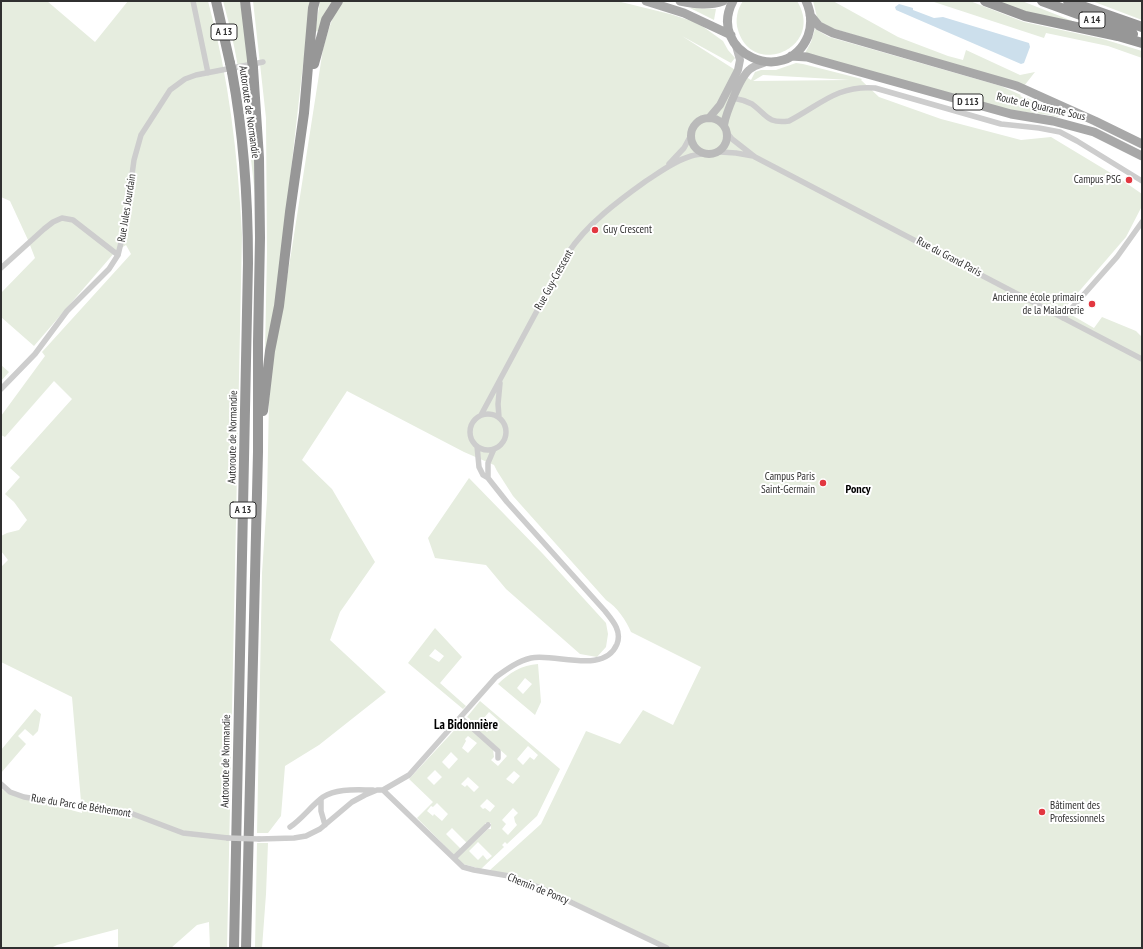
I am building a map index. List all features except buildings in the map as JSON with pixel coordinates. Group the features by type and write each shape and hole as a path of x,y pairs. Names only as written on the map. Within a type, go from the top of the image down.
{"highway":[{"name":"Autoroute de Normandie","path":"216,1 231,68 239,117 245,164 248,241 234,948"},
{"name":"Autoroute de Normandie","path":"245,1 253,64 259,152 260,204 258,452 246,948"},
{"path":"258,452 268,369 279,306 304,113 315,1"},
{"path":"304,113 318,44 326,20 338,1"},
{"path":"985,1 1025,16 1118,36 1142,43"},
{"name":"A 14","path":"1042,1 1142,37"},
{"name":"A 14","path":"1068,1 1142,27"}],"main road":[{"path":"646,1 684,13 731,35"},
{"path":"680,1 700,5 714,4 723,1"},
{"name":"Route de Quarante Sous","path":"733,1 728,17 728,26 736,46 750,58 766,62 780,61 791,56 807,57 1011,114 1053,121 1094,132 1142,156"},
{"path":"791,56 800,48 807,38 810,27 810,15 806,1"},
{"name":"Route de Quarante Sous","path":"810,15 819,26 833,33 1017,86 1095,120 1142,144"}],"street":[{"path":"193,1 208,72"},
{"path":"709,118 720,105 738,70 740,60 736,46"},
{"name":"Rue Jules Jourdain","path":"1,389 35,354 67,311 109,269 118,255 126,226 134,160 141,136 170,90 185,79 208,72 263,62"},
{"path":"724,125 725,116 746,73 754,66 766,62"},
{"path":"733,98 749,103 765,117 773,121 780,122 788,121 843,90 875,88 1001,124 1040,128 1060,132 1077,140 1142,182"},
{"path":"709,118 719,121 724,125 728,134 726,145 720,152 712,155 703,154 693,145 691,135 696,124 702,120 709,118"},
{"name":"Rue du Grand Paris","path":"728,134 732,139 755,157 1142,359"},
{"name":"Rue Guy-Crescent","path":"666,168 684,148 691,135"},
{"name":"Rue du Grand Paris","path":"720,152 736,153 755,157"},
{"name":"Rue Guy-Crescent","path":"607,657 618,641 618,630 616,624 507,502 488,478 483,475 479,467 477,446 472,440 470,431 474,420 481,415 501,380 570,249 606,211 666,168 690,156 703,154"},
{"path":"1,268 49,225 62,218 73,220 118,255"},
{"path":"1063,318 1118,257 1142,222"},
{"name":"Rue Guy-Crescent","path":"488,478 488,463 494,449 500,446 506,436 505,425 499,417 498,404 501,380"},
{"path":"481,415 491,414 499,417"},
{"path":"477,446 483,449 494,449"},
{"name":"Rue du Parc de Béthemont","path":"1,784 10,792 24,797 80,807 133,814 183,833 228,838 259,839 294,838 306,836 325,825 352,802 364,795 380,790 410,775 496,677 522,660 539,657 587,661 607,657"},
{"path":"461,718 498,751 498,758"},
{"path":"290,827 321,799 331,793 340,791 380,790"},
{"name":"Chemin de Poncy","path":"380,790 464,867 509,876 541,888 667,948"},
{"path":"321,799 321,811 325,825"},
{"path":"454,858 488,825"}],"shaded area":[{"path":"1,1 47,1 95,42 128,1 208,1 222,59 235,147 242,235 227,948 210,948 209,922 197,925 171,948 118,948 118,929 57,945 51,948 1,948 1,788 6,792 82,813 72,697 1,662 1,567 8,560 1,551 1,536 19,530 27,520 14,502 5,494 20,477 10,468 72,399 54,381 5,437 1,435 1,416 45,356 42,352 131,254 126,245 115,252 34,346 1,317 1,293 35,258 10,201 1,197"},
{"path":"223,1 240,1 244,25 251,98 255,195 247,122 239,73 235,49"},
{"path":"253,1 312,1 302,73 276,303 265,353 267,253 266,118"},
{"path":"320,1 332,1 318,31 315,32"},
{"name":"Campus Paris Saint-Germain","path":"342,1 617,1 670,14 698,23 723,41 735,58 731,63 682,36 751,80 755,72 761,70 776,70 796,63 862,79 861,80 879,97 941,119 1021,140 1051,137 1119,178 1142,194 1142,206 1126,237 1063,310 1094,328 1102,317 1136,331 1142,337 1142,948 672,948 553,891 490,870 541,824 586,731 620,744 643,710 673,725 701,667 631,632 624,618 606,600 513,496 494,465 464,452 347,391 302,460 332,489 375,562 340,612 330,640 386,692 319,745 285,766 281,816 268,833 257,833 262,573 267,499 269,400 272,365 323,49 331,24","holes":["763,75 850,80 753,81"]},
{"path":"743,1 797,1 803,18 802,32 795,44 784,52 770,55 757,53 746,45 738,30 737,23 738,11"},
{"path":"813,1 833,1 898,37 948,56 963,60 966,50 1020,75 1035,72 1024,86 825,26 817,17"},
{"path":"931,1 970,1 1024,22 1103,39 1142,51 1142,58 1108,46 1046,33 1044,38"},
{"path":"994,1 1022,1 1080,24 1041,17"},
{"path":"1092,1 1142,1 1142,20"},
{"path":"690,8 716,9 714,20"},
{"path":"815,29 829,37 1001,86 1021,95 1020,96 1024,98 1025,97 1059,112 1061,115 1058,117 1010,110 805,53 811,42"},
{"path":"1,365 9,372 1,381"},
{"path":"469,478 543,554 606,623 608,634 606,647 597,657 580,654 506,589 486,565 435,558 428,538"},
{"path":"435,628 462,657 440,683 466,706 463,709 408,663","holes":["435,649 444,656 439,662 429,656"]},
{"path":"538,664 541,702 535,715 498,684 516,670","holes":["525,678 532,684 523,694 517,688"]},
{"path":"480,701 560,769 537,816 507,844 505,842 502,845 504,847 481,869 463,864 457,858 488,829 491,829 491,823 485,823 485,826 467,843 452,828 446,834 461,849 454,855 417,818 433,802 409,779 462,722 493,749 494,757 491,760 498,766 507,756 470,723 470,719 467,717","holes":["489,712 498,720 487,732 481,726 486,720 484,718","468,736 477,743 468,753 462,748 466,741 465,739","528,746 538,755 534,760 530,757 523,765 517,759","451,752 458,759 449,769 442,762","435,770 442,777 434,785 427,778","514,771 520,776 513,784 506,779","468,777 479,787 474,792 467,785 465,787 461,784","487,799 495,806 490,812 485,808 483,809 480,806","437,803 448,814 442,821 434,814 433,816 427,811 431,806 433,807","513,808 518,813 514,817 517,825 508,835 502,829 506,824 502,820","478,842 492,856 487,860 483,855 478,860 469,851"]},
{"path":"35,709 41,714 38,731 33,736 25,729 18,736 26,744 1,773 1,750"},
{"path":"257,843 268,843 262,948 255,948"}],"water":[{"path":"899,4 913,8 913,10 934,18 943,17 1029,43 1030,47 1024,63 1021,64 896,10 895,7"}],"place":[{"name":"Campus PSG","path":"1129,180"},
{"name":"Guy Crescent","path":"595,230"},
{"name":"Ancienne école primaire de la Maladrerie","path":"1092,304"},
{"name":"Campus Paris Saint-Germain","path":"823,483"},
{"name":"Bâtiment des Professionnels","path":"1042,812"}],"district":[{"name":"Poncy","path":"858,490"},
{"name":"La Bidonnière","path":"466,725"}]}
